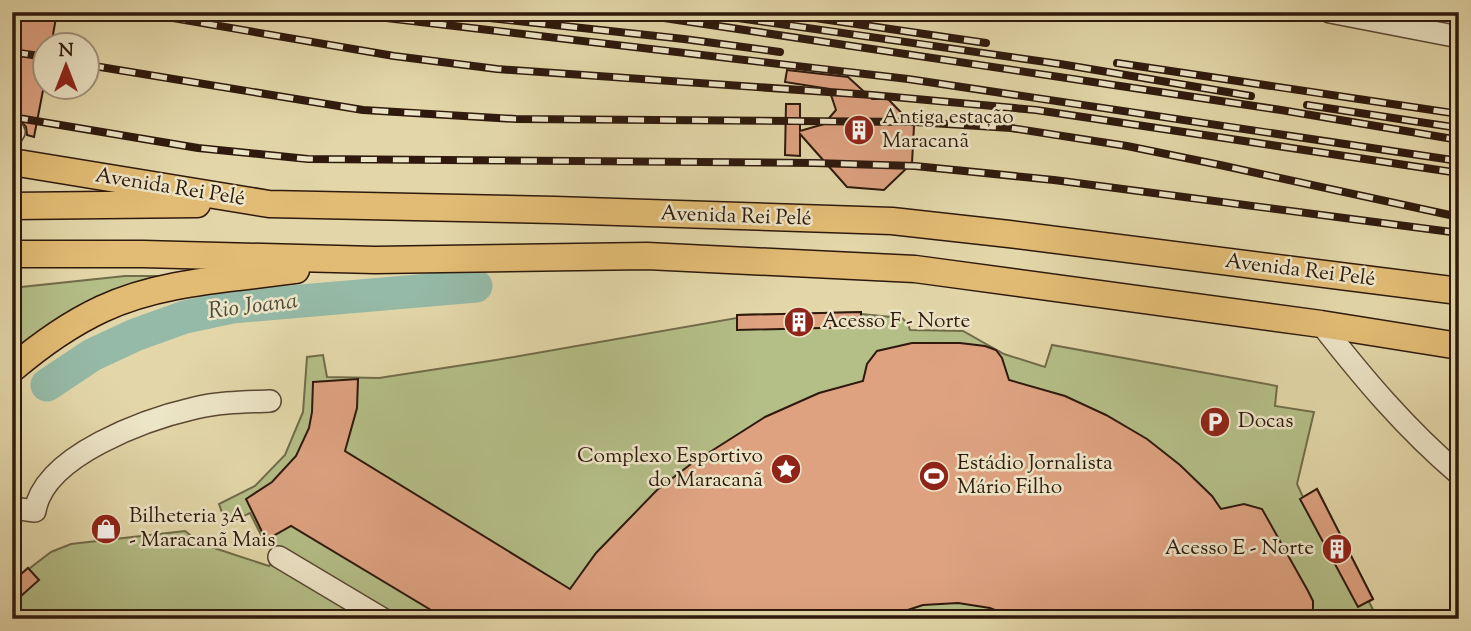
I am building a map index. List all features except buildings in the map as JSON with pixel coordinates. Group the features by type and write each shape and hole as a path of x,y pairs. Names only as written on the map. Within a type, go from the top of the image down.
{"main road":[{"name":"Avenida Rei Pelé","path":"12,162 269,204 555,210 905,223 1459,291"},
{"path":"12,206 269,204"},
{"path":"672,257 712,216"},
{"name":"Avenida Rei Pelé","path":"12,254 143,254 375,260 672,257 915,269 1321,324 1459,346"},
{"path":"12,369 59,333 103,309 149,293 196,284 375,260"}],"street":[{"path":"1330,12 1459,37"},
{"path":"1321,324 1372,389 1431,451 1459,474"},
{"path":"12,508 35,511 40,494 55,474 106,440 144,423 207,406 270,401"},
{"path":"279,557 383,619"}],"green space":[{"path":"125,276 169,276 93,300 59,317 12,353 12,288"},
{"name":"Complexo Esportivo do Maracanã","path":"861,312 902,318 910,330 963,331 1004,354 1045,367 1052,345 1277,386 1275,406 1314,412 1297,484 1303,497 1317,489 1373,599 1369,602 1378,619 12,619 12,582 51,552 71,544 185,531 202,544 269,566 284,550 264,541 250,513 226,524 219,504 255,486 285,455 303,412 307,357 323,355 327,377 379,378 737,318 737,315"}],"waterway":[{"name":"Rio Joana","path":"47,385 92,355 135,335 185,317 232,307 476,286"}],"railway":[{"path":"138,12 394,56 497,69 872,95 1036,110 1459,173"},
{"path":"335,12 908,79 1459,161"},
{"path":"434,12 780,52"},
{"path":"624,12 1281,110 1459,140"},
{"path":"695,12 1060,64 1251,96"},
{"path":"774,12 986,43"},
{"path":"12,52 32,55"},
{"path":"1117,63 1459,114"},
{"path":"102,67 363,110 516,119 915,122 1011,128 1127,146 1459,217"},
{"path":"1307,105 1459,128"},
{"path":"12,117 198,148 308,159 915,166 1054,180 1459,233"}],"place":[{"name":"Antiga estação Maracanã","path":"859,130"},
{"name":"Acesso F - Norte","path":"799,322"},
{"name":"Docas","path":"1215,422"},
{"name":"Complexo Esportivo do Maracanã","path":"786,469"},
{"name":"Estádio Jornalista Mário Filho","path":"934,476"},
{"name":"Bilheteria 3A - Maracanã Mais","path":"106,529"},
{"name":"Acesso E - Norte","path":"1337,549"}]}
